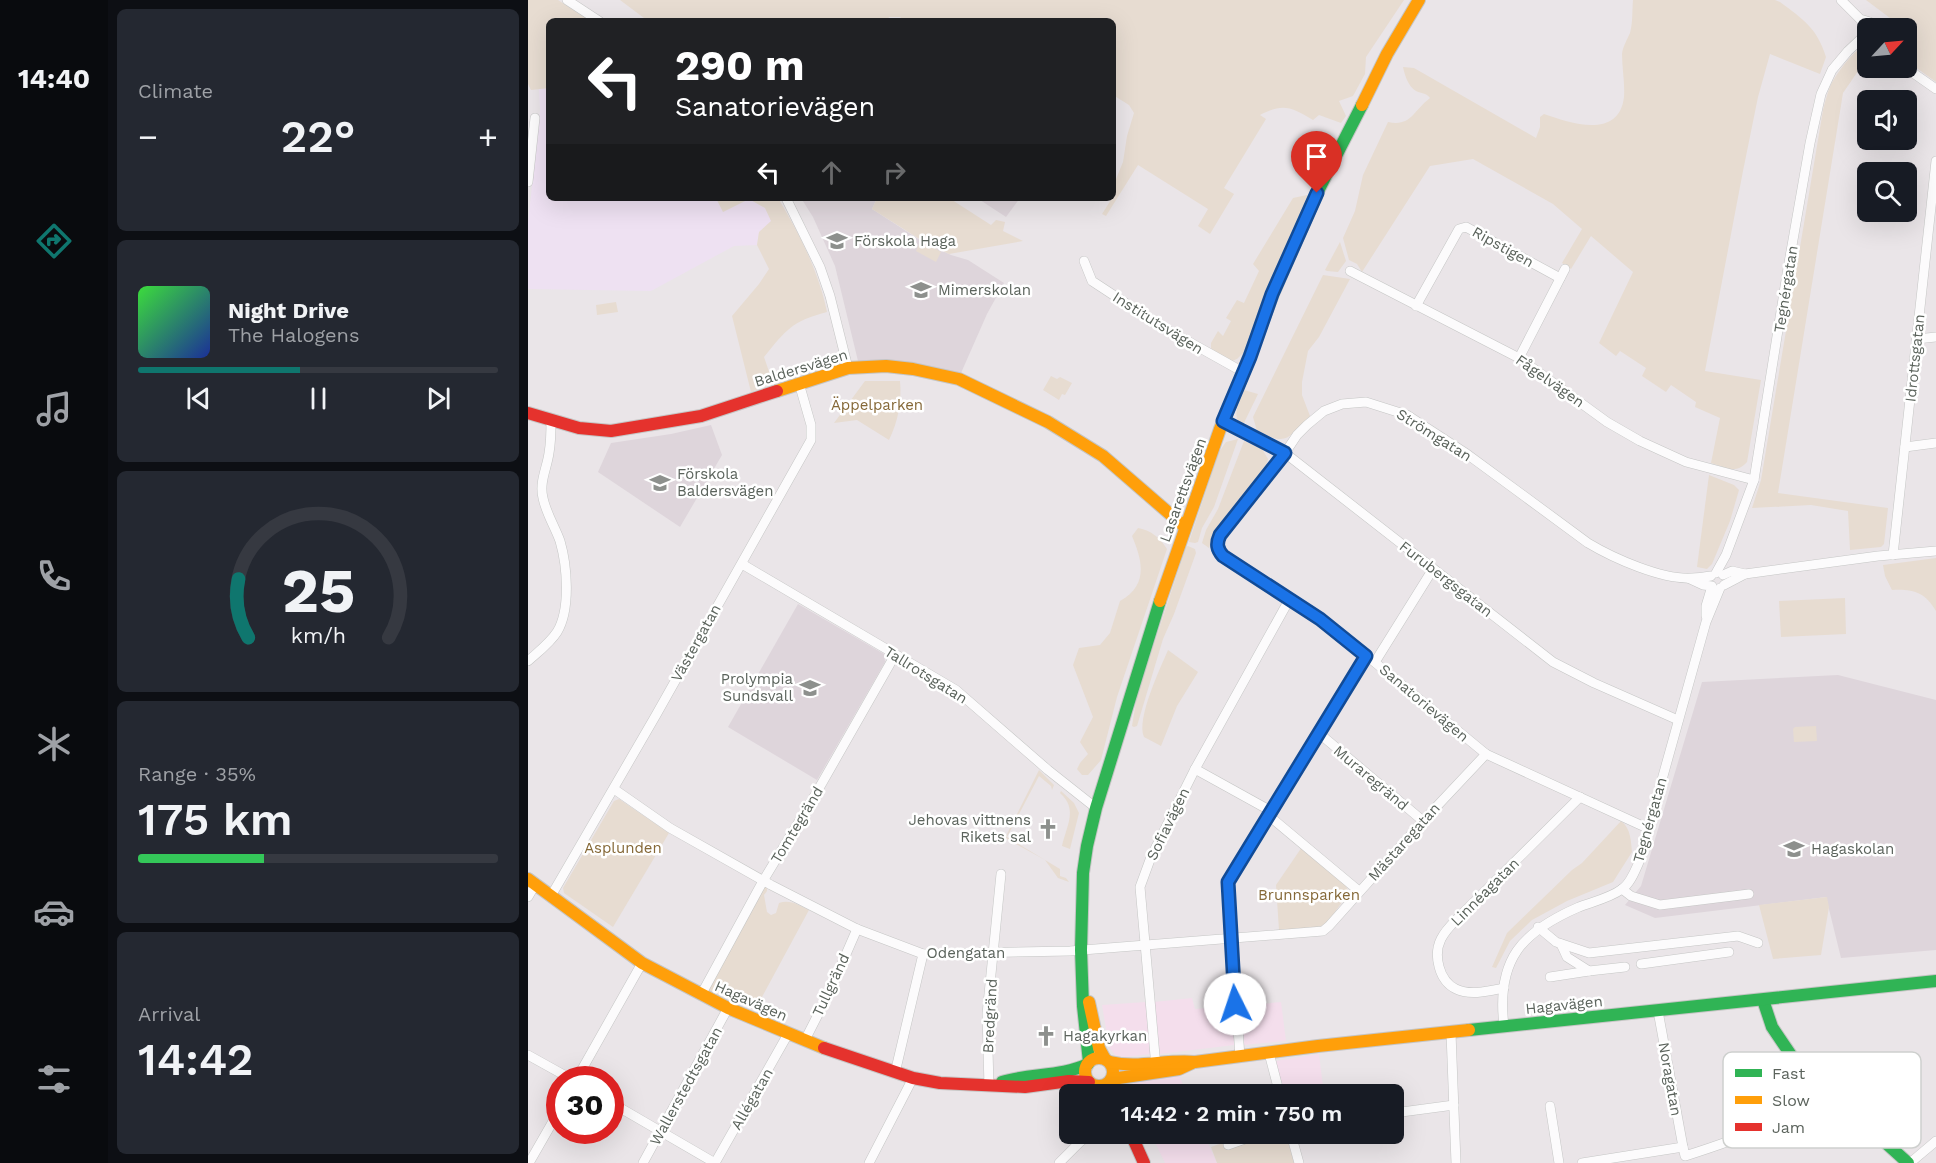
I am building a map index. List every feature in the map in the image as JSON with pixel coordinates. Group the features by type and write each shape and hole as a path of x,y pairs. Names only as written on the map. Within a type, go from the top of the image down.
{"street":[{"path":"567,0 594,18"},
{"name":"Lasarettsvägen","path":"1088,1063 1081,950 1083,873 1096,808 1185,527 1272,294 1317,193 1387,54 1419,0"},
{"path":"1841,0 1860,18"},
{"name":"Tegnérgatan","path":"1622,889 1639,862 1706,622 1706,606 1726,566 1726,555 1754,480 1787,274 1817,110 1825,82 1832,70 1857,44"},
{"path":"1917,76 1936,89"},
{"path":"528,182 531,128 536,118"},
{"name":"Idrottsgatan","path":"1893,555 1936,161"},
{"path":"787,201 820,267 830,296 848,368"},
{"name":"Ripstigen","path":"1416,306 1459,229 1466,227 1560,279"},
{"name":"Institutsvägen","path":"1084,261 1092,281 1159,325 1243,372"},
{"path":"1519,358 1565,268"},
{"name":"Fågelvägen","path":"1350,271 1519,358 1607,422 1640,441 1686,462 1754,480"},
{"path":"1917,339 1936,337"},
{"name":"Baldersvägen","path":"528,413 598,431 611,431 701,416 848,368 886,366 913,369 959,379 1048,422 1103,456 1185,527"},
{"name":"Västergatan","path":"551,896 811,440 811,424 799,383"},
{"name":"Strömgatan","path":"1218,550 1217,541 1220,535 1297,435 1324,411 1342,404 1366,402 1407,415 1467,454 1604,553 1703,585 1718,580 1732,571 1744,574 1936,551"},
{"path":"528,661 558,631 566,599 566,567 560,542 542,497 542,479 549,455 551,420"},
{"name":"Furubergsgatan","path":"1223,421 1285,453 1563,668 1678,720"},
{"path":"1905,447 1936,443"},
{"name":"Sanatorievägen","path":"1218,550 1223,556 1288,600 1320,619 1486,754 1647,828"},
{"name":"Tallrotsgatan","path":"742,564 956,690 1048,770 1096,808"},
{"path":"1375,662 1433,569"},
{"name":"Sofiavägen","path":"1156,1068 1140,886 1151,857 1195,769 1288,600"},
{"name":"Tomtegränd","path":"701,995 763,881 895,655"},
{"path":"1239,1057 1228,882 1366,656"},
{"name":"Muraregränd","path":"1320,734 1423,821"},
{"name":"Mästaregatan","path":"1323,931 1486,754"},
{"path":"1195,769 1270,813 1359,891"},
{"name":"Odengatan","path":"614,789 670,828 763,881 857,929 923,954 1081,950 1323,931"},
{"name":"Linnéagatan","path":"1504,988 1472,992 1456,989 1442,977 1438,958 1440,941 1456,920 1580,797"},
{"name":"Bredgränd","path":"989,1086 987,1014 1002,874"},
{"path":"528,897 532,882"},
{"name":"Hagavägen","path":"532,882 642,963 701,995 788,1034 895,1073 940,1083 989,1086 1025,1087 1069,1082 1091,1084"},
{"path":"1504,1026 1504,988 1507,970 1515,952 1538,927 1622,889 1631,896 1660,905 1749,894"},
{"path":"1538,927 1561,944 1589,953 1738,936 1758,942"},
{"name":"Tullgränd","path":"804,1040 830,991 857,929"},
{"path":"1561,944 1567,957 1588,971"},
{"path":"1641,964 1729,952"},
{"path":"895,1073 923,954"},
{"path":"582,1066 642,963"},
{"path":"1550,977 1624,967"},
{"name":"Hagavägen","path":"1107,1060 1126,1066 1179,1069 1195,1062 1269,1053 1936,981"},
{"name":"Lasarettsvägen","path":"1084,985 1099,1048 1107,1060"},
{"path":"1763,1000 1778,1038 1788,1052"},
{"name":"Wallerstedtsgatan","path":"643,1163 728,1008"},
{"name":"Noragatan","path":"1658,1011 1685,1156"},
{"path":"1451,1033 1456,1163"},
{"name":"Allégatan","path":"715,1163 788,1034"},
{"path":"1269,1053 1277,1084"},
{"path":"528,1055 548,1066"},
{"path":"1101,1084 1085,1073 1088,1063 1097,1058 1107,1060 1113,1070 1103,1084"},
{"name":"Hagavägen","path":"989,1086 1021,1077 1068,1072 1080,1069 1088,1063"},
{"name":"Hagavägen","path":"1104,1084 1156,1068"},
{"path":"869,1163 913,1078"},
{"path":"1404,1112 1454,1105"},
{"path":"1550,1106 1559,1163"},
{"path":"624,1110 715,1163"},
{"path":"529,1163 546,1133"},
{"path":"1892,1148 1909,1163 1936,1141"},
{"path":"1059,1163 1078,1144"},
{"path":"1134,1144 1144,1163"},
{"path":"1294,1144 1299,1163"},
{"path":"1582,1163 1685,1156 1723,1144"}],"shaded area":[{"path":"546,88 546,201 718,201 723,212 745,201 753,201 765,208 772,221 759,232 757,245 734,246 651,291 528,289 528,223 540,110 539,89"},
{"name":"Mimerskolan","path":"803,201 876,201 872,209 920,240 951,255 968,260 1004,283 987,314 961,373 934,367 858,361 835,266 813,217"},
{"path":"982,201 1018,201 1006,217"},
{"name":"Förskola Baldersvägen","path":"711,425 722,455 680,527 598,472 611,443"},
{"name":"Prolympia Sundsvall","path":"798,604 884,654 885,662 817,780 728,727"},
{"name":"Hagaskolan","path":"1838,675 1936,700 1936,950 1841,958 1826,897 1655,918 1625,905 1641,886 1702,682"},
{"path":"1192,998 1195,1009 1232,1006 1234,1045 1160,1054 1154,1002"},
{"path":"1146,1002 1151,1054 1125,1057 1115,1055 1109,1047 1102,1005"},
{"path":"1281,1002 1286,1041 1244,1045 1241,1006"},
{"path":"1319,1054 1323,1084 1281,1084 1276,1061"},
{"path":"1179,1075 1183,1084 1133,1084"},
{"path":"1156,1144 1208,1144 1217,1163 1165,1163"}],"green space":[{"path":"528,0 558,0 585,18 546,18 546,88 531,90 528,84"},
{"path":"620,0 1404,0 1366,57 1365,74 1353,96 1339,101 1346,116 1341,123 1319,115 1313,120 1287,108 1275,109 1260,115 1266,119 1224,188 1234,194 1210,234 1198,226 1208,209 1138,165 1116,200 1116,179 1123,162 1134,113 1129,105 1116,97 1116,18 644,18"},
{"path":"1633,0 1775,0 1809,25 1826,57 1820,74 1770,54 1758,97 1705,371 1761,380 1747,462 1739,468 1730,469 1711,463 1720,418 1695,407 1696,402 1671,385 1666,392 1642,376 1646,368 1620,351 1616,356 1599,343 1633,272 1591,236 1571,269 1562,263 1582,229 1553,204 1473,159 1430,166 1362,272 1357,264 1349,260 1343,238 1355,211 1363,175 1388,122 1396,123 1407,120 1430,98 1411,86 1403,67 1414,68 1536,138 1540,127 1540,117 1544,114 1579,124 1603,124 1613,119 1620,110 1624,97 1622,54 1631,29"},
{"path":"1866,0 1936,0 1936,82 1917,68 1917,18 1890,18"},
{"path":"1857,51 1857,73 1843,93 1778,493 1888,508 1884,544 1881,547 1850,550 1848,511 1811,505 1752,508 1761,480 1823,110 1836,76"},
{"path":"1307,195 1310,199 1301,213 1243,353 1232,361 1214,354 1211,343 1218,331 1223,336 1231,321 1226,318 1237,300 1244,303 1259,271 1253,264 1293,198"},
{"path":"718,201 745,201 723,212"},
{"path":"753,201 780,201 807,253 819,282 827,312 805,319 784,333 764,357 773,383 751,392 732,316 769,269 757,245 759,232 771,221 765,208"},
{"path":"876,201 954,201 991,225 996,220 1005,222 1003,231 1023,241 949,254 926,243 941,252 936,262 916,251 921,240 872,209"},
{"path":"1110,201 1115,201 1106,216 1102,214"},
{"path":"1340,242 1346,261 1338,272 1327,271 1325,270"},
{"path":"1323,275 1350,279 1319,337 1308,351 1302,395 1310,416 1286,438 1267,436 1257,431 1253,417"},
{"path":"616,302 618,312 597,315 596,305"},
{"path":"1051,376 1057,379 1060,377 1072,383 1059,400 1043,390"},
{"name":"Äppelparken","path":"865,381 900,381 899,411 889,440 857,420 834,423"},
{"path":"1244,390 1258,394 1242,427 1236,413"},
{"path":"1238,439 1214,507 1202,528 1198,542 1189,542 1219,452 1226,442"},
{"path":"1244,441 1262,449 1268,459 1266,466 1213,533 1209,548 1202,543 1206,530 1218,509"},
{"path":"1709,475 1734,485 1739,490 1730,521 1712,564 1707,569 1697,567"},
{"path":"1138,528 1155,535 1167,549 1117,697 1101,760 1088,775 1082,775 1077,769 1088,754 1080,742 1093,717 1073,665 1079,648 1100,645 1110,633 1120,601 1129,595 1139,580 1141,572 1139,555 1132,536"},
{"path":"1188,546 1195,549 1196,553 1163,639 1137,726 1134,727 1132,726 1137,696"},
{"path":"1936,558 1936,611 1918,593 1892,590 1885,576 1883,565"},
{"path":"1845,598 1846,634 1781,637 1779,601"},
{"path":"1168,650 1198,672 1177,706 1161,746 1144,737 1142,729 1150,694"},
{"path":"1816,726 1817,741 1794,742 1793,729 1795,727"},
{"path":"1039,770 1054,785 1052,790 1051,786 1039,776 1007,837 1060,869 1060,876 1069,882 1058,878 1045,860 1005,838"},
{"path":"1061,791 1074,803 1079,813 1070,849 1062,846 1070,811"},
{"name":"Asplunden","path":"619,799 669,833 613,927 564,893 563,888 614,801"},
{"path":"1621,821 1629,831 1632,852 1613,882 1567,901 1532,920 1510,941 1496,968 1492,967 1507,933 1582,863"},
{"name":"Brunnsparken","path":"1302,847 1345,884 1349,892 1328,922 1321,927 1279,930 1276,885"},
{"path":"763,886 767,887 764,895 767,912 771,915 776,913 779,903 783,902 794,903 809,910 755,1010 707,990"},
{"path":"1827,897 1829,907 1821,955 1773,959 1759,905"},
{"path":"1226,1144 1227,1148 1239,1144 1289,1144 1294,1163 1217,1163 1211,1147"}],"traffic: fast":[{"path":"1238,386 1273,294 1317,193 1362,105"},
{"path":"1089,1062 1083,1006 1081,950 1083,873 1087,846 1096,808 1160,601"},
{"path":"1469,1030 1936,981"},
{"path":"1763,1000 1772,1027 1789,1052"},
{"path":"1002,1082 1067,1071 1088,1064"},
{"path":"1891,1148 1908,1163"}],"traffic: slow":[{"path":"1362,105 1387,54 1419,0"},
{"path":"777,391 848,368 886,366 959,379 1048,422 1103,456 1185,527"},
{"path":"1160,601 1220,429 1238,386"},
{"path":"528,879 642,963 728,1008 824,1048"},
{"path":"1089,1002 1099,1048 1105,1059"},
{"path":"1110,1062 1131,1065 1195,1062 1469,1030"},
{"path":"1099,1058 1109,1062 1113,1072 1109,1082 1099,1086 1089,1082 1085,1072 1089,1062 1099,1058"},
{"path":"1112,1079 1179,1069 1192,1063"}],"traffic: jam":[{"path":"528,413 579,428 611,431 701,416 777,391"},
{"path":"824,1048 913,1078 940,1083 1025,1087 1069,1081 1089,1082"},
{"path":"1135,1144 1144,1163"}],"place":[{"name":"Förskola Haga","path":"837,241"},
{"name":"Mimerskolan","path":"921,290"},
{"name":"Förskola Baldersvägen","path":"660,483"},
{"name":"Prolympia Sundsvall","path":"810,688"},
{"name":"Jehovas vittnens Rikets sal","path":"1048,829"},
{"name":"Hagaskolan","path":"1794,849"},
{"name":"Hagakyrkan","path":"1046,1036"}],"route":[{"path":"1235,1004 1228,882 1366,656 1320,619 1223,556 1218,550 1217,541 1285,453 1223,421 1250,357 1272,294 1317,193"}]}
